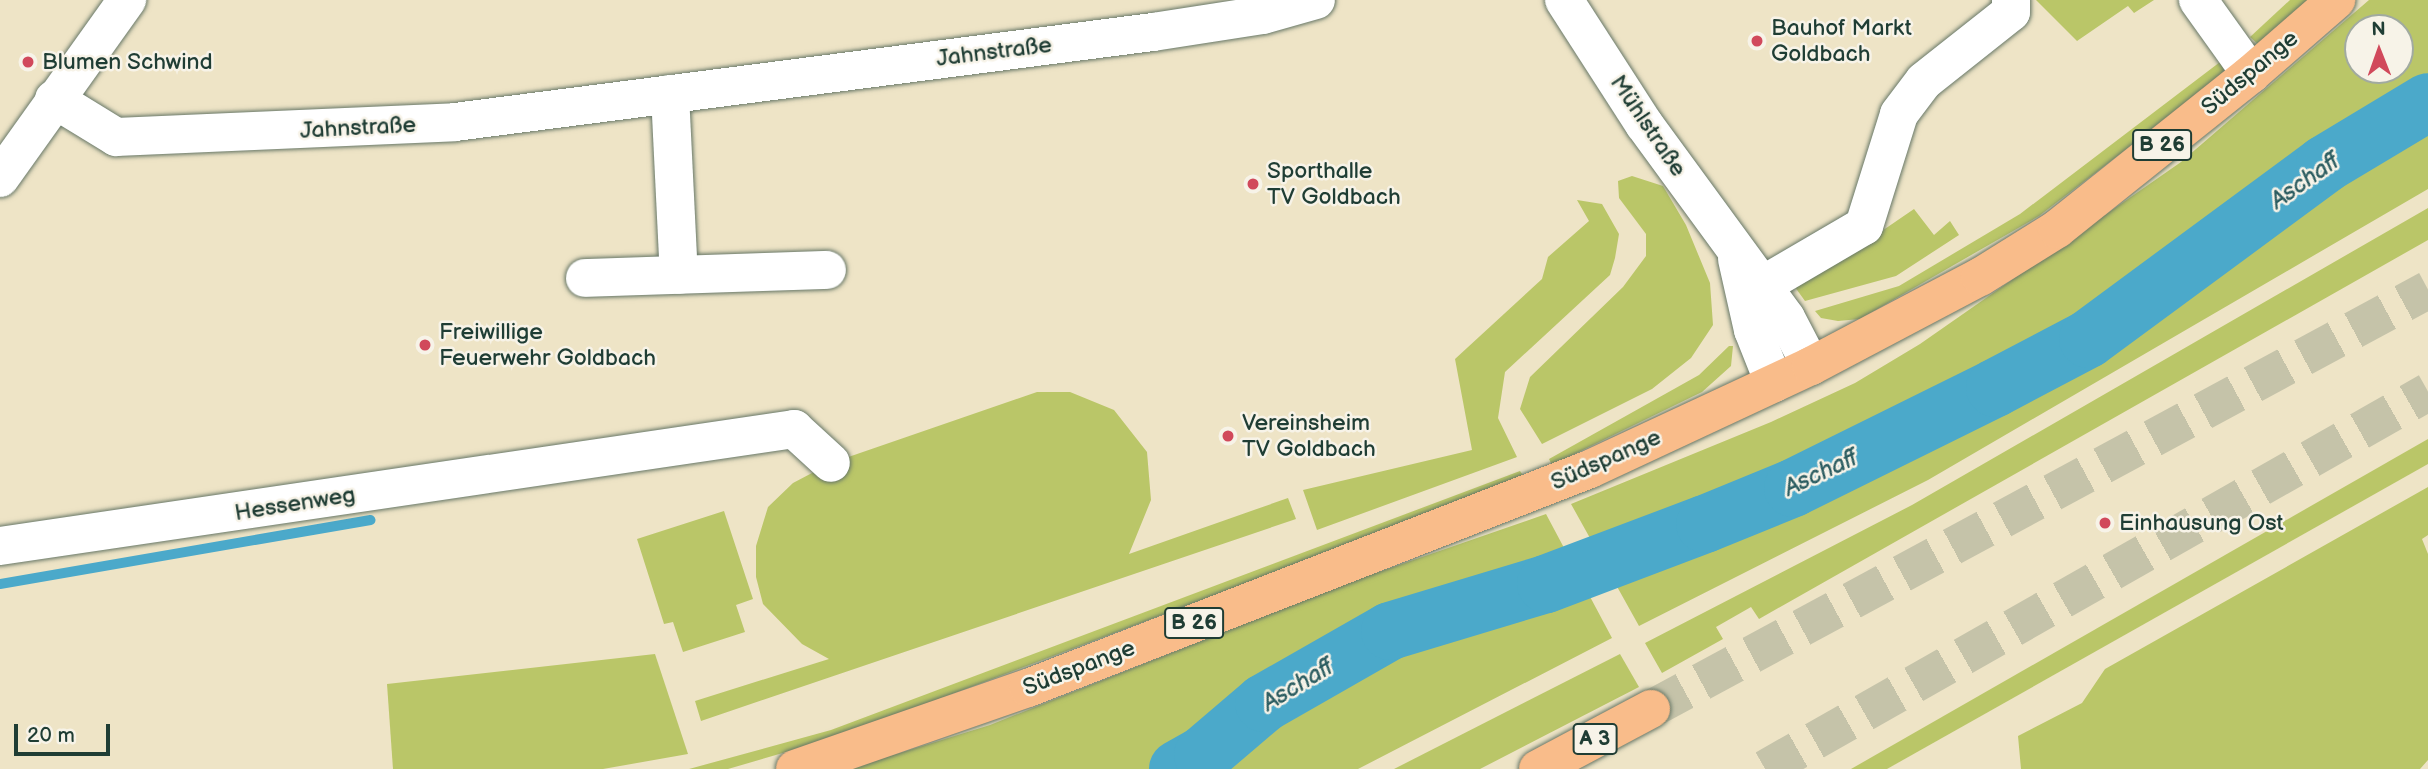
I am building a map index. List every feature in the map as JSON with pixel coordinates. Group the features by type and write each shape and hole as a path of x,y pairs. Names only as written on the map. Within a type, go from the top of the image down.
{"main road":[{"name":"Südspange","path":"795,769 1028,688 1577,474 1811,366 1980,277 2057,229 2251,74 2336,0"},
{"name":"A 3","path":"1538,769 1651,709"}],"street":[{"path":"0,178 127,0"},
{"name":"Jahnstraße","path":"54,99 117,137 455,122 1153,32 1263,15 1316,0"},
{"name":"Mühlstraße","path":"1564,0 1644,124 1763,285 1811,366"},
{"path":"1763,285 1864,226 1899,114 1924,81 2011,12 2011,0"},
{"path":"2198,0 2251,74"},
{"path":"670,94 679,275"},
{"name":"Mühlstraße","path":"1735,250 1753,330 1774,383"},
{"path":"585,278 827,270"},
{"name":"Hessenweg","path":"0,546 589,457 794,429 831,463"}],"green space":[{"path":"2036,0 2154,0 2134,13 2128,6 2077,41"},
{"path":"2290,0 2308,0 2260,46 2250,37"},
{"path":"2369,0 2428,0 2428,85 2325,164 2428,115 2428,189 1928,480 1639,626 1571,504 1771,422 1855,383 1920,344 2181,162 2344,22 2344,84 2414,84 2414,14 2353,14","holes":["1954,395 1975,410 1927,413"]},
{"path":"2220,62 2226,73 2039,216 1860,319 1838,321 1821,318 1815,311 1899,286 2020,214"},
{"path":"1632,176 1663,186 1686,225 1710,283 1713,325 1691,358 1652,389 1542,444 1520,409 1530,377 1623,287 1646,256 1646,234 1619,198 1618,181"},
{"path":"1577,200 1602,204 1619,234 1615,258 1610,275 1505,372 1498,418 1517,457 1317,530 1303,490 1472,450 1455,359 1542,279 1548,257 1589,221"},
{"path":"2428,208 2428,240 1759,619 1751,607 1716,627 1723,639 1662,673 1645,643 1912,505"},
{"path":"1914,209 1934,235 1950,221 1959,235 1896,276 1805,301 1792,283 1841,259"},
{"path":"1729,346 1733,346 1731,366 1702,392 1552,465 1549,459 1699,375"},
{"path":"1037,392 1070,392 1114,410 1147,452 1151,500 1129,554 1288,498 1296,519 701,721 695,701 829,659 802,644 763,604 756,577 756,546 768,507 793,483 831,463"},
{"path":"2428,439 2428,464 1887,769 1851,769"},
{"path":"1520,471 1525,478 838,737 728,769 689,769 831,730"},
{"path":"2428,487 2428,535 2422,539 2428,554 2428,760 2420,769 2021,769 2018,736 2082,703 2105,669"},
{"path":"724,511 753,599 736,605 745,632 683,652 673,622 664,624 637,539"},
{"path":"1546,514 1612,638 1358,769 848,769 990,725 1347,583"},
{"path":"655,654 688,754 603,769 393,769 387,684"},
{"path":"1620,654 1639,687 1480,769 1394,769"}],"water":[{"path":"2428,85 2428,115 2323,166 2370,125"},
{"path":"1954,395 1975,410 1829,483 1828,460 1927,413"}],"waterway":[{"name":"Aschaff","path":"1178,769 1203,755 1264,703 1390,631 1546,584 1793,488 2088,339 2325,164 2428,102"},
{"path":"0,584 371,520"}],"tunnel":[{"path":"1651,709 2428,290"},
{"path":"1765,769 2428,392"}],"place":[{"name":"Bauhof Markt Goldbach","path":"1757,41"},
{"name":"Blumen Schwind","path":"28,62"},
{"name":"Sporthalle TV Goldbach","path":"1253,184"},
{"name":"Freiwillige Feuerwehr Goldbach","path":"425,345"},
{"name":"Vereinsheim TV Goldbach","path":"1228,436"},
{"name":"Einhausung Ost","path":"2105,523"}]}
